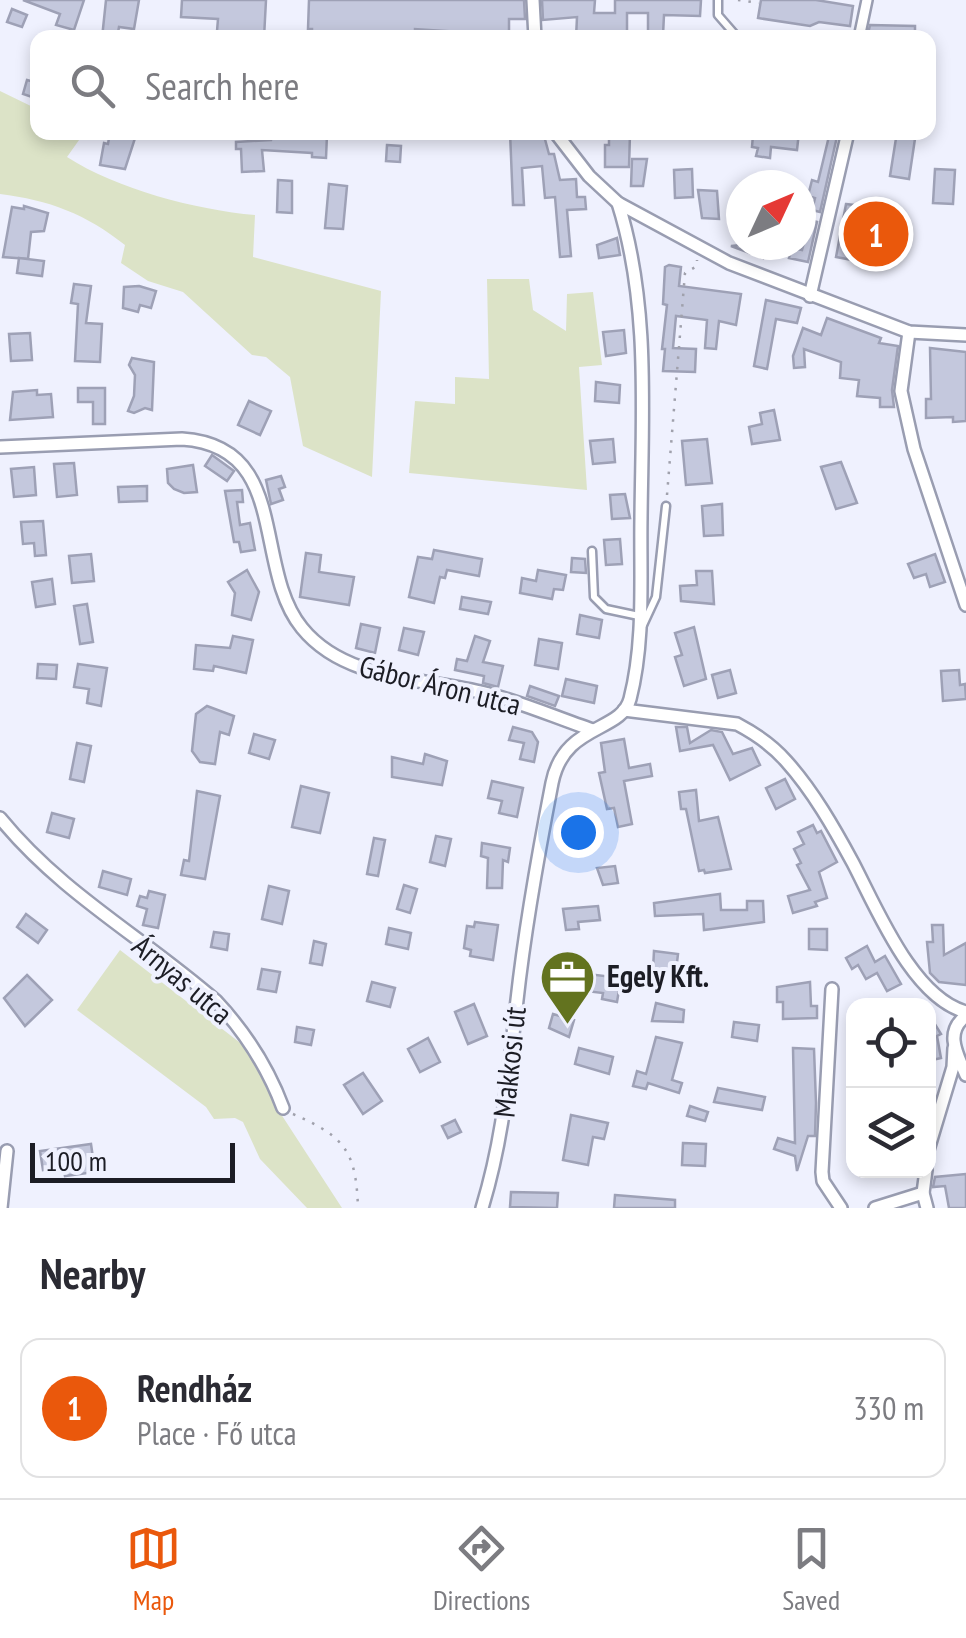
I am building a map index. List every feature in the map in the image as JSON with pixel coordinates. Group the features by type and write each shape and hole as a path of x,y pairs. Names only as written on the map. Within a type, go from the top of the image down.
{"street":[{"path":"533,0 535,30"},
{"path":"861,30 867,0"},
{"path":"560,140 589,176 618,203 729,263 909,332 966,335"},
{"path":"810,296 846,140"},
{"path":"618,203 637,290 641,352 640,630 631,695 624,710 737,724 785,759 821,808 912,970 939,999 966,1014 953,1034 953,1067 936,1123"},
{"path":"909,332 901,391 914,450 966,604"},
{"name":"Gábor Áron utca","path":"0,447 182,439 206,440 222,447 234,454 250,476 295,618 332,656 367,670 488,694 593,730"},
{"name":"Makkosi út","path":"482,1208 498,1155 529,906 553,778 564,751 624,710"},
{"name":"Árnyas utca","path":"0,818 22,846 57,878 216,1001 264,1066 283,1108"},
{"path":"832,989 822,1172 828,1190 841,1208"},
{"path":"954,1048 966,1075"},
{"path":"1,1208 7,1151"},
{"path":"925,1178 927,1208"},
{"path":"874,1208 923,1193"}],"lane":[{"path":"718,0 718,15 731,30"},
{"path":"640,630 656,597 666,506"},
{"path":"592,552 594,598 606,609 640,616"}],"path":[{"path":"738,0 759,3"},
{"path":"666,506 685,273 697,266"},
{"path":"283,1108 327,1131 347,1152 357,1171 358,1208"}],"green space":[{"path":"0,91 30,106 30,140 79,140 67,157 109,179 158,196 255,215 253,257 381,291 372,477 303,446 290,377 266,357 252,355 183,292 148,281 121,263 125,245 66,210 0,194"},
{"path":"487,279 529,279 533,310 566,331 567,294 593,292 602,365 579,367 587,490 409,473 415,401 455,404 455,377 489,379"},
{"path":"120,950 243,1045 263,1072 279,1111 342,1208 307,1208 260,1159 243,1122 235,1118 214,1119 206,1107 77,1010"}],"building":[{"path":"23,0 84,0 74,30 56,25 60,14"},
{"path":"106,0 139,0 134,29 103,30"},
{"path":"182,0 266,0 264,30 217,30 218,19 181,17"},
{"path":"309,0 524,0 525,19 509,19 509,30 308,29"},
{"path":"542,0 595,0 594,13 615,13 615,0 701,0 700,16 664,15 663,30 648,30 648,13 627,13 627,30 576,30 577,17 543,20"},
{"path":"761,0 816,0 853,6 850,26 819,22 810,26 758,18"},
{"path":"12,9 27,15 22,27 7,22"},
{"path":"870,25 915,26 915,30 869,30"},
{"path":"27,80 30,81 30,96 23,94"},
{"path":"109,140 134,140 125,169 100,165 104,143 108,144"},
{"path":"327,140 326,158 312,157 312,153 262,150 264,171 242,172 241,149 236,149 236,142"},
{"path":"510,140 545,140 549,154 554,154 560,180 576,179 577,197 585,197 586,209 567,210 571,256 560,257 555,197 545,198 542,166 522,168 524,205 513,205"},
{"path":"609,140 630,140 629,167 605,167 605,145 609,145"},
{"path":"753,140 798,140 797,150 771,147 770,158 756,156 758,148 752,147"},
{"path":"828,140 836,140 820,212 816,211 816,181"},
{"path":"896,140 915,140 909,179 890,176"},
{"path":"387,145 401,146 400,162 386,161"},
{"path":"632,159 647,159 643,186 631,186"},
{"path":"692,169 693,197 675,198 674,170"},
{"path":"935,169 955,170 953,204 933,203"},
{"path":"278,180 292,181 292,213 277,212"},
{"path":"329,184 347,186 343,229 325,228"},
{"path":"698,190 717,191 719,219 702,218"},
{"path":"846,204 890,209 883,261 853,255 852,260 836,257"},
{"path":"12,207 48,213 44,231 31,232 28,259 3,257"},
{"path":"617,238 620,255 599,258 597,245"},
{"path":"19,258 44,261 42,276 17,273"},
{"path":"665,267 681,267 679,286 741,294 736,325 719,321 716,349 705,348 707,320 676,316 673,348 696,349 695,372 663,371"},
{"path":"74,284 91,286 86,323 102,324 100,362 75,361 78,304 71,303"},
{"path":"124,287 156,291 151,308 140,305 138,312 123,308"},
{"path":"766,300 801,308 797,323 776,319 767,369 754,366"},
{"path":"827,318 881,338 879,343 898,346 892,390 894,407 880,407 880,398 857,396 859,380 840,378 841,362 804,349 805,367 794,368 793,356 803,328 821,335"},
{"path":"624,330 626,353 606,356 603,332"},
{"path":"30,333 32,360 11,361 9,334"},
{"path":"930,348 966,352 966,421 953,422 953,417 926,418 926,399 931,399"},
{"path":"132,358 154,362 152,410 128,411 134,396 135,375 129,365"},
{"path":"596,382 620,385 619,403 595,401"},
{"path":"78,388 105,388 105,424 93,424 93,402 78,402"},
{"path":"37,390 37,395 51,394 53,417 10,420 13,392"},
{"path":"249,401 271,411 260,435 238,425"},
{"path":"774,410 780,440 752,444 749,427 762,424 760,413"},
{"path":"613,439 615,462 593,464 590,441"},
{"path":"707,439 712,483 686,485 682,441"},
{"path":"212,455 234,471 227,481 205,466"},
{"path":"841,462 857,503 836,509 821,467"},
{"path":"74,463 77,495 57,497 54,464"},
{"path":"193,465 197,492 184,493 168,483 167,469"},
{"path":"34,467 36,495 14,497 11,469"},
{"path":"281,476 285,487 279,489 283,500 271,504 266,480"},
{"path":"147,486 147,501 119,502 118,487"},
{"path":"242,490 243,502 237,502 240,525 250,523 255,550 241,552 239,542 234,542 225,491"},
{"path":"625,494 630,518 612,519 610,495"},
{"path":"722,504 723,535 704,536 702,506"},
{"path":"43,521 46,555 35,556 34,543 23,544 21,522"},
{"path":"620,539 622,564 606,565 604,540"},
{"path":"434,550 482,559 479,576 447,570 445,578 440,577 434,603 409,597 418,557 432,559"},
{"path":"306,553 321,555 319,572 354,577 349,605 300,597"},
{"path":"91,554 94,581 72,583 69,556"},
{"path":"935,554 945,582 930,587 926,574 914,578 908,564"},
{"path":"572,558 585,559 586,573 571,572"},
{"path":"247,570 259,592 251,620 232,615 235,593 228,582"},
{"path":"538,570 566,575 563,590 554,589 552,599 520,593 522,578 536,581"},
{"path":"696,571 712,571 714,604 681,601 680,586 697,585"},
{"path":"52,579 55,604 36,607 32,582"},
{"path":"462,597 491,602 488,614 460,609"},
{"path":"87,604 93,642 80,644 74,606"},
{"path":"580,615 602,620 599,638 577,634"},
{"path":"361,624 380,628 375,653 356,648"},
{"path":"694,627 706,679 684,686 675,657 682,655 675,633"},
{"path":"404,628 424,632 418,655 399,650"},
{"path":"233,636 253,640 246,673 214,666 213,671 194,669 196,645 230,648"},
{"path":"475,636 490,641 483,662 503,666 498,687 483,683 484,676 455,670 457,659 467,661"},
{"path":"539,639 562,643 558,669 535,665"},
{"path":"38,664 57,665 56,679 37,678"},
{"path":"78,664 107,668 101,706 87,703 89,689 74,687"},
{"path":"730,670 736,693 718,698 712,675"},
{"path":"959,670 966,699 943,701 941,671"},
{"path":"566,679 597,686 594,703 562,696"},
{"path":"530,686 559,696 555,706 527,696"},
{"path":"207,706 234,716 229,735 220,732 215,764 200,762 192,751 196,714"},
{"path":"513,727 532,732 538,742 534,762 520,759 524,743 509,740"},
{"path":"676,727 687,727 690,743 711,730 722,732 733,754 752,748 760,765 730,780 713,745 680,751"},
{"path":"254,734 275,740 269,759 249,753"},
{"path":"624,739 629,768 650,764 652,776 624,781 632,824 618,827 614,808 607,809 599,773 605,772 601,743"},
{"path":"77,743 91,746 84,782 70,779"},
{"path":"425,754 447,761 442,785 392,777 392,757 423,764"},
{"path":"785,779 795,799 776,809 766,788"},
{"path":"492,781 523,788 517,817 499,813 502,801 488,798"},
{"path":"301,786 329,793 320,833 292,827"},
{"path":"696,790 699,821 718,817 731,869 699,871 679,792"},
{"path":"197,791 220,796 205,879 181,875 184,860 189,861"},
{"path":"52,813 74,819 69,838 47,832"},
{"path":"813,825 817,833 821,831 837,862 819,872 827,898 815,902 817,906 793,913 788,896 810,890 797,865 801,863 794,849 804,844 798,832"},
{"path":"436,836 451,839 445,866 430,862"},
{"path":"374,838 385,840 378,876 367,874"},
{"path":"482,843 510,848 508,862 503,860 502,888 487,888 488,858 481,856"},
{"path":"615,866 618,883 603,885 597,868"},
{"path":"103,871 131,879 127,895 99,887"},
{"path":"404,885 417,889 410,913 397,909"},
{"path":"269,886 289,891 282,924 262,919"},
{"path":"149,891 165,895 158,928 143,925 147,909 137,906 140,896 147,898"},
{"path":"720,894 721,910 747,910 747,901 763,901 764,922 704,930 703,914 655,916 654,903"},
{"path":"598,906 600,920 578,922 579,929 566,930 563,909"},
{"path":"26,914 47,930 38,943 17,927"},
{"path":"475,922 498,925 493,960 470,956 471,950 464,948 467,926 474,927"},
{"path":"932,925 943,925 944,955 966,943 966,985 939,982 930,973 927,942 933,942"},
{"path":"389,928 411,933 408,949 386,944"},
{"path":"809,929 827,929 827,950 809,949"},
{"path":"214,932 229,934 227,950 211,947"},
{"path":"314,941 326,944 322,965 310,963"},
{"path":"867,946 875,962 885,956 901,984 887,991 877,973 866,979 858,965 852,969 846,958"},
{"path":"654,951 678,954 676,971 653,969"},
{"path":"262,969 280,972 276,992 258,989"},
{"path":"563,971 621,978 617,1002 602,999 603,993 561,988"},
{"path":"27,975 52,1000 25,1026 4,998"},
{"path":"372,982 395,988 390,1007 367,1001"},
{"path":"810,982 811,1006 817,1006 817,1018 783,1019 783,1002 777,1002 777,987"},
{"path":"656,1003 684,1010 683,1022 652,1021"},
{"path":"474,1004 487,1036 468,1044 455,1012"},
{"path":"553,1014 574,1020 569,1037 549,1028"},
{"path":"734,1022 759,1025 757,1041 732,1037"},
{"path":"936,1026 941,1034 937,1036 941,1058 936,1059"},
{"path":"297,1027 314,1030 311,1045 295,1042"},
{"path":"656,1037 682,1043 672,1080 682,1083 679,1093 648,1083 646,1089 633,1086 637,1071 646,1074"},
{"path":"428,1038 440,1062 420,1072 408,1049"},
{"path":"579,1048 613,1057 609,1074 575,1064"},
{"path":"793,1048 814,1049 816,1103 815,1136 808,1136 797,1171 795,1156 774,1149 778,1138 795,1143"},
{"path":"363,1073 382,1101 363,1114 344,1085"},
{"path":"718,1088 765,1097 762,1110 714,1102"},
{"path":"690,1106 708,1112 705,1121 687,1116"},
{"path":"571,1115 608,1123 604,1139 593,1137 588,1165 563,1160"},
{"path":"455,1120 461,1132 448,1138 442,1126"},
{"path":"683,1143 706,1144 705,1166 682,1165"},
{"path":"91,1144 95,1172 65,1176 63,1167 43,1170 40,1151"},
{"path":"966,1174 966,1208 949,1208 945,1186 933,1187 936,1177"},
{"path":"511,1192 558,1193 557,1208 510,1207"},
{"path":"615,1195 675,1200 675,1208 614,1208"}],"place":[{"name":"Rendház","path":"876,234"},
{"name":"Egely Kft.","path":"568,1026"}]}
